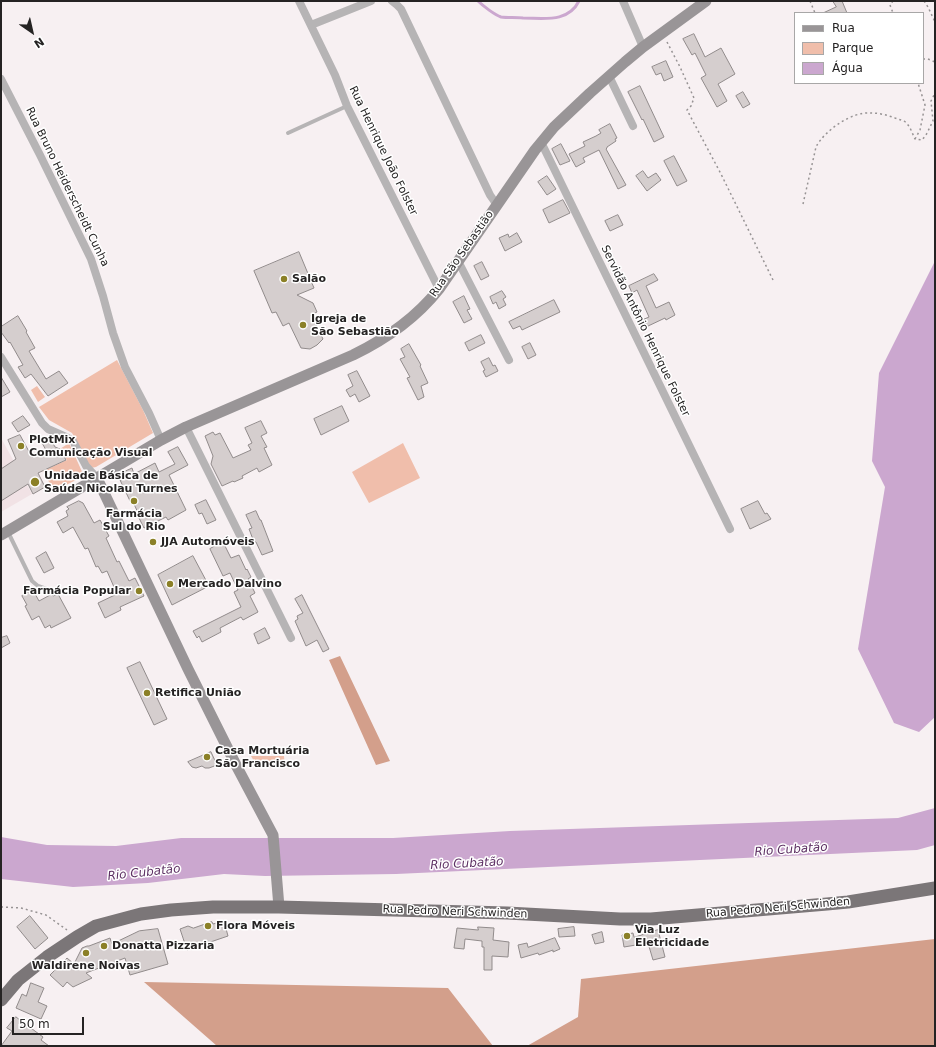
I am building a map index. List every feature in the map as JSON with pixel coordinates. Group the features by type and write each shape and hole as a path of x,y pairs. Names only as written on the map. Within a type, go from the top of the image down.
{"highway":[{"name":"Rua Pedro Neri Schwinden","path":"1,1000 18,980 35,966 53,952 96,926 141,914 171,910 213,907 279,907 507,913 604,919 651,919 680,918 855,901 935,888"}],"main road":[{"name":"Rua São Sebastião","path":"5,533 161,440 369,347 387,337 410,319 439,289 541,142 568,114 609,76 643,47 706,1"},
{"path":"97,478 188,669 273,835 279,907"}],"street":[{"name":"Rua Henrique João Folster","path":"299,1 335,75 347,106 439,289"},
{"path":"311,25 371,1"},
{"path":"392,1 400,9 490,195 497,205"},
{"path":"623,1 643,47"},
{"path":"609,76 633,126"},
{"name":"Rua Bruno Heiderscheidt Cunha","path":"1,79 91,259 98,278 113,333 125,367 161,440"},
{"name":"Servidão Antônio Henrique Folster","path":"541,142 730,528"},
{"path":"458,261 508,360"},
{"path":"1,358 42,423 48,429 72,441 86,466 97,478"},
{"path":"186,428 291,638"}],"lane":[{"path":"288,133 347,106"},
{"path":"5,533 32,581 38,586 52,591"}],"path":[{"path":"810,1 815,12"},
{"path":"892,1 890,5 893,12"},
{"path":"924,1 935,22"},
{"path":"662,33 694,98 691,106 687,110 718,168 773,280"},
{"path":"924,59 935,62"},
{"path":"915,139 920,130 925,105 918,84"},
{"path":"915,139 922,140 933,121 931,101 935,93"},
{"path":"803,204 816,147 819,140 832,128 846,119 870,112 888,115 904,122 910,128 915,139"},
{"path":"1,907 21,908 46,915 77,937"}],"shaded area":[{"path":"1,438 32,494 1,512"},
{"path":"340,656 390,761 376,765 329,660"},
{"path":"935,939 935,1046 527,1046 578,1017 581,979"},
{"path":"144,982 448,988 493,1046 217,1046"}],"green space":[{"path":"117,360 143,410 153,433 96,467 91,468 72,433 49,420 39,407"},
{"path":"37,386 45,397 38,402 31,390"},
{"path":"69,443 84,476 54,491 43,471 67,460 60,449"},
{"path":"403,443 420,478 369,503 352,472"},
{"path":"251,756 284,756 285,768 258,768"}],"water":[{"path":"935,261 935,717 919,732 894,723 858,649 885,487 872,461 879,373"},
{"name":"Rio Cubatão","path":"935,808 935,845 917,850 396,874 265,876 224,874 148,883 73,887 1,879 1,837 47,845 116,846 181,838 393,838 510,831 898,818"}],"building":[{"path":"833,1 842,1 847,12 825,12 836,7"},
{"path":"694,34 705,57 721,48 735,74 718,84 727,101 717,107 701,78 706,75 695,53 692,55 683,39"},
{"path":"666,61 673,77 664,81 661,73 656,75 652,67"},
{"path":"640,86 664,137 654,142 628,92"},
{"path":"743,92 750,104 743,108 736,96"},
{"path":"610,124 617,138 615,139 616,141 606,149 626,185 618,189 599,150 583,158 585,162 576,167 569,154 585,146 583,142 601,133 599,130"},
{"path":"561,144 570,161 560,165 552,149"},
{"path":"674,156 687,181 677,186 664,161"},
{"path":"643,171 648,178 656,173 661,180 647,191 636,176"},
{"path":"547,176 556,189 547,195 538,182"},
{"path":"563,200 570,213 549,223 543,210"},
{"path":"618,215 623,225 610,231 605,221"},
{"path":"517,233 522,242 505,251 499,238 508,234 509,237"},
{"name":"Salão","path":"299,252 314,288 297,295 313,303 317,312 311,315 323,339 310,349 301,348 289,323 283,326 276,312 272,313 254,271"},
{"path":"482,262 489,276 481,280 474,266"},
{"path":"654,274 658,280 646,286 656,308 669,302 675,315 646,327 642,320 649,317 637,290 632,293 629,286"},
{"path":"502,291 506,297 503,299 506,305 499,309 496,302 493,304 490,297"},
{"path":"464,296 470,309 467,310 472,319 464,323 453,302"},
{"path":"554,300 560,312 522,330 520,326 513,329 509,322"},
{"path":"18,316 35,348 29,351 46,379 59,371 68,383 48,396 31,374 25,378 18,367 23,365 10,342 9,343 1,332 1,327"},
{"path":"481,335 485,343 469,351 465,343"},
{"path":"530,343 536,355 528,359 522,347"},
{"path":"409,344 421,365 420,366 428,383 421,386 424,397 418,400 407,378 410,377 400,359 405,357 401,349"},
{"path":"489,358 493,366 495,365 498,371 486,377 483,371 485,370 481,362"},
{"path":"357,371 370,396 359,402 355,394 350,397 346,390 353,386 348,375"},
{"path":"1,377 10,392 1,397"},
{"path":"342,406 349,421 321,435 314,419"},
{"path":"23,416 30,425 18,432 12,423"},
{"path":"261,421 267,433 261,436 267,447 264,448 272,465 259,472 257,468 242,476 243,478 222,486 211,464 213,456 205,436 213,432 215,435 220,433 233,458 251,450 248,445 252,443 245,428"},
{"path":"20,435 32,457 46,450 42,443 50,438 55,447 60,449 66,460 38,473 45,487 33,494 28,484 1,501 1,469 16,459 8,440"},
{"path":"178,447 188,465 169,475 186,510 168,520 166,517 144,528 133,502 131,503 120,480 122,480 119,474 132,468 134,474 155,463 159,472 175,464 168,452"},
{"path":"206,500 216,520 207,524 202,513 199,514 195,505"},
{"path":"79,501 83,503 94,523 100,520 109,536 106,538 117,562 119,561 129,581 135,578 144,596 120,607 121,610 105,618 98,603 117,594 107,571 102,573 98,566 96,567 88,548 85,549 73,527 63,533 57,522 68,516 66,511 69,509 67,507"},
{"path":"758,501 765,514 767,513 771,519 750,529 741,509"},
{"path":"256,511 273,551 262,555 256,542 254,542 249,529 252,528 246,515"},
{"path":"223,542 231,558 239,555 251,577 248,579 255,593 250,596 258,612 243,620 241,617 220,628 221,632 202,642 199,636 197,638 193,631 241,607 234,592 238,590 230,573 223,576 210,549"},
{"path":"46,552 54,568 44,573 36,558"},
{"path":"193,556 209,586 172,605 158,575"},
{"path":"33,590 39,601 52,594 53,596 58,594 71,618 51,628 50,625 45,628 39,616 32,620 22,596"},
{"path":"302,595 329,649 323,652 317,640 306,646 295,621 298,619 297,616 303,613 295,599"},
{"path":"265,628 270,638 258,644 254,634"},
{"path":"7,636 10,643 1,648 1,638"},
{"name":"Retifica União","path":"140,662 167,719 154,725 127,668"},
{"name":"Casa Mortuária São Francisco","path":"211,752 217,765 209,768 202,766 196,768 192,767 188,762"},
{"path":"30,916 48,938 35,949 17,927"},
{"path":"212,922 213,924 220,922 221,926 225,925 228,936 187,950 180,929 188,926 193,928"},
{"path":"478,927 494,928 493,940 509,942 508,957 492,956 492,970 484,970 484,947 482,947 482,941 465,939 464,949 454,948 457,928 478,930"},
{"path":"574,927 575,936 559,937 558,929"},
{"path":"158,929 168,964 130,975 125,958 86,973 92,978 73,987 67,982 63,987 50,975 67,958 74,964 82,948 110,938 112,944 139,931"},
{"path":"658,930 665,957 653,960 648,943 624,947 622,935 633,933 634,937"},
{"path":"602,932 604,942 595,944 592,935"},
{"path":"555,938 560,949 553,952 553,950 539,955 538,953 521,958 518,945 527,943 528,947"},
{"path":"31,983 44,988 38,1002 47,1006 41,1019 16,1008 22,994 26,996"},
{"path":"16,1017 43,1037 41,1040 49,1046 1,1046 12,1031 7,1028"}],"waterway":[{"path":"478,1 501,17 539,18 555,18 562,16 569,13 579,1"}],"place":[{"name":"Salão","path":"284,279"},
{"name":"Igreja de São Sebastião","path":"303,325"},
{"name":"PlotMix Comunicação Visual","path":"21,446"},
{"name":"Unidade Básica de Saúde Nicolau Turnes","path":"35,482"},
{"name":"Farmácia Sul do Rio","path":"134,501"},
{"name":"JJA Automóveis","path":"153,542"},
{"name":"Mercado Dalvino","path":"170,584"},
{"name":"Farmácia Popular","path":"139,591"},
{"name":"Retifica União","path":"147,693"},
{"name":"Casa Mortuária São Francisco","path":"207,757"},
{"name":"Flora Móveis","path":"208,926"},
{"name":"Via Luz Eletricidade","path":"627,936"},
{"name":"Donatta Pizzaria","path":"104,946"},
{"name":"Waldirene Noivas","path":"86,953"}]}
